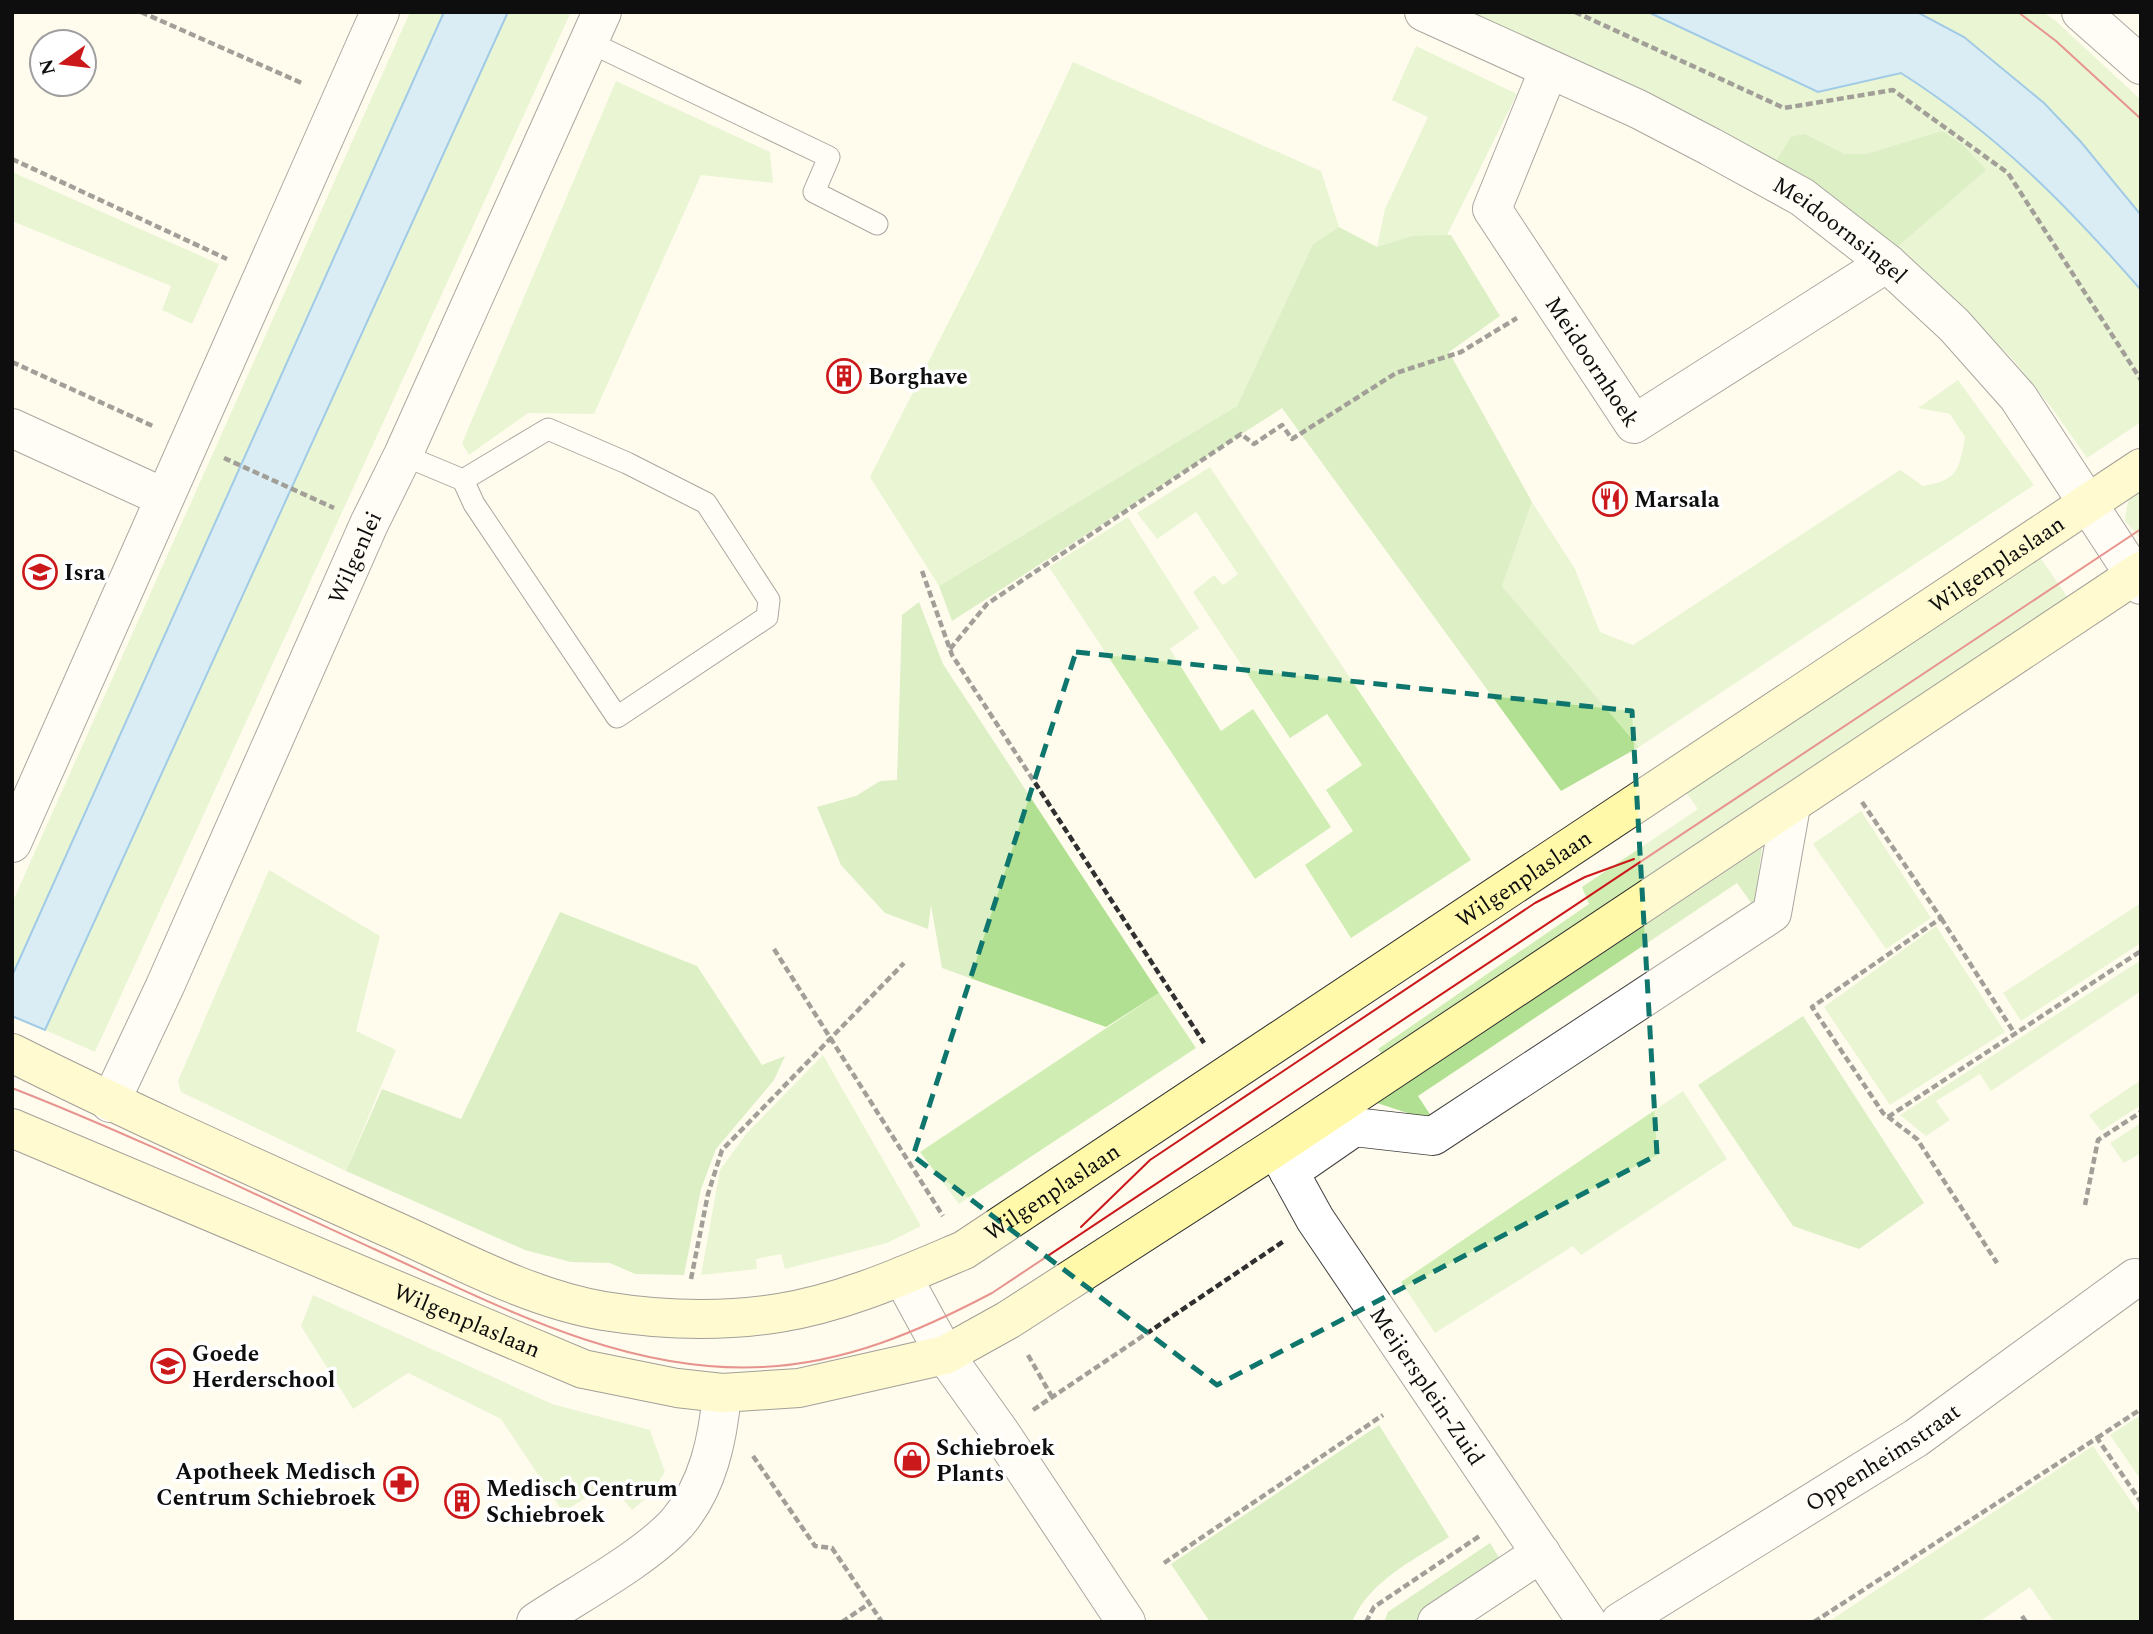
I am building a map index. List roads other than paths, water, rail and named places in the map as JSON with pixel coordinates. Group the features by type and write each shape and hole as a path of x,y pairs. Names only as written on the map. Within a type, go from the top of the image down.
{"street":[{"path":"12,843 163,497 204,449 264,276 380,12"},
{"name":"Meidoornsingel","path":"1424,12 1637,109 1802,197 1887,264 1954,325 2018,397 2139,577"},
{"path":"2081,12 2141,65"},
{"name":"Wilgenlei","path":"110,1103 595,27"},
{"name":"Meidoornhoek","path":"1549,69 1492,209 1634,425 1887,264"},
{"path":"12,428 163,497"},
{"name":"Wilgenplaslaan","path":"12,1053 110,1103 519,1286 603,1311 682,1318 780,1313 841,1298 964,1250 2141,468"},
{"name":"Wilgenplaslaan","path":"18,1130 583,1369 677,1388 722,1393 799,1388 945,1355 1282,1159 1791,806 2139,577"},
{"name":"Wilgenplaslaan","path":"1282,1159 1354,1127 1433,1136 1772,913 1791,806"},
{"path":"88,1161 110,1103"},
{"name":"Meijersplein-Zuid","path":"1282,1159 1315,1219 1587,1622"},
{"path":"902,1276 945,1355 1000,1432 1126,1622"},
{"name":"Oppenheimstraat","path":"1620,1622 1916,1438 2135,1278"},
{"path":"536,1622 651,1545 677,1522 704,1479 719,1432 722,1393"},
{"path":"1437,1622 1541,1553"}],"lane":[{"path":"595,27 830,158 814,192 877,224"},
{"path":"403,455 463,480 474,504 617,717 766,617 769,600 706,503 627,463 548,429 463,480"}],"water":[{"path":"444,12 508,12 45,1030 12,1016 12,976"},
{"path":"1648,12 1917,12 1964,37 2044,103 2081,142 2141,215 2141,290 2086,229 2029,172 1969,121 1901,73 1818,92"}],"tram line":[{"path":"2018,12 2056,41 2141,119"},
{"path":"12,1088 149,1146 514,1313 611,1348 711,1366 763,1367 794,1364 853,1352 910,1332 992,1293 2141,529"},
{"path":"1081,1227 1150,1160 1535,903 1585,877 1634,859"}],"place":[{"name":"Borghave","path":"844,376"},
{"name":"Marsala","path":"1610,499"},
{"name":"Isra","path":"40,572"},
{"name":"Goede Herderschool","path":"168,1366"},
{"name":"Schiebroek Plants","path":"912,1460"},
{"name":"Apotheek Medisch Centrum Schiebroek","path":"401,1484"},
{"name":"Medisch Centrum Schiebroek","path":"462,1501"}]}
